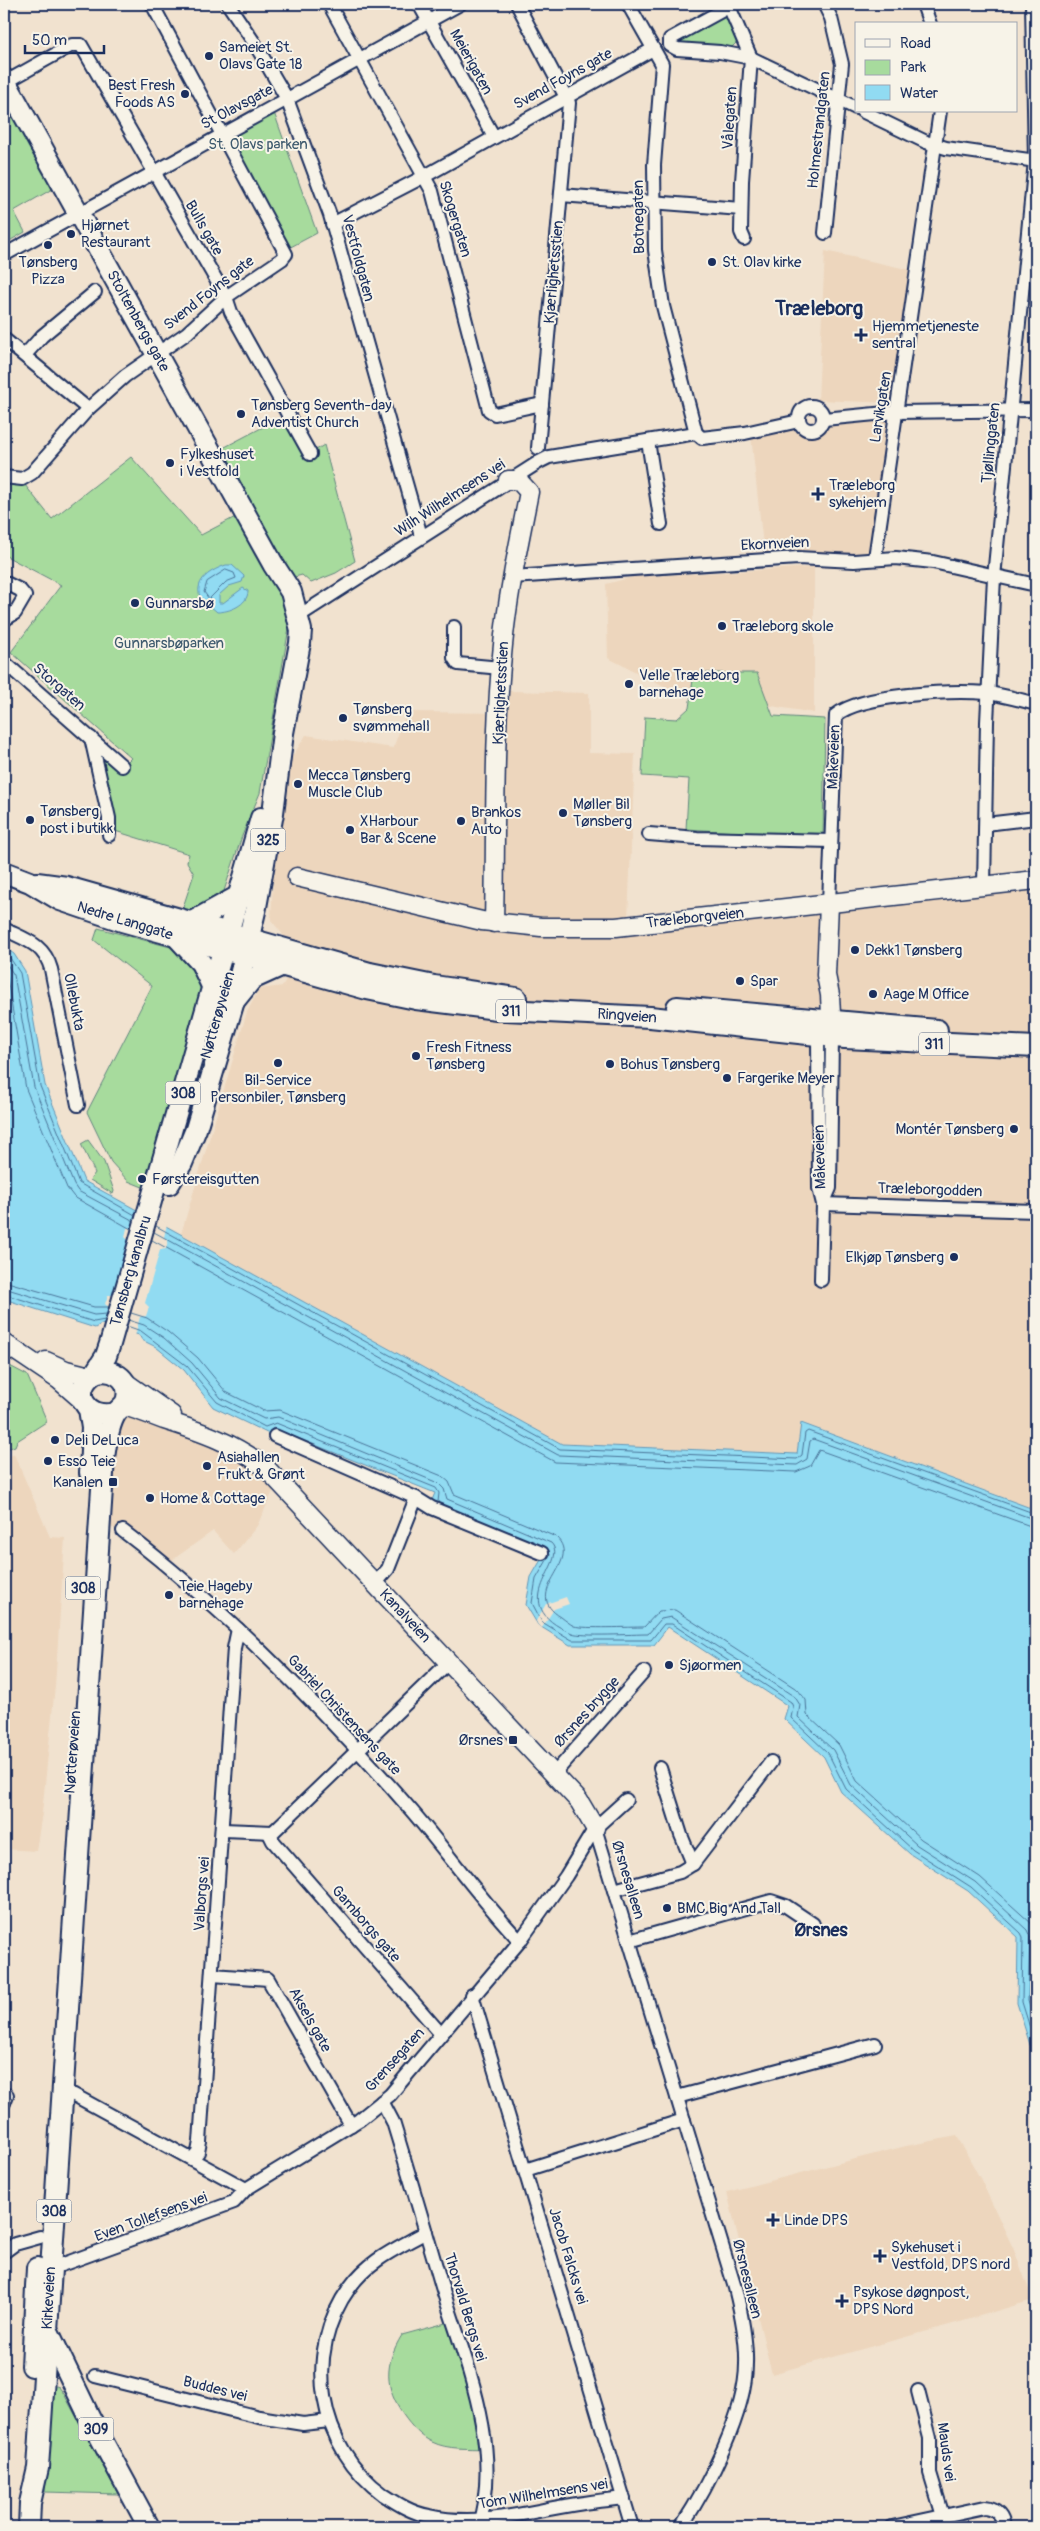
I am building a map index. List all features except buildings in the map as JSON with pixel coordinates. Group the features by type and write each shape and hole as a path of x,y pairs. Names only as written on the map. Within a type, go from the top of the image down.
{"main road":[{"name":"Stoltenbergs gate","path":"5,81 273,564 287,584 300,644 291,683 272,822 237,943"},
{"name":"Stoltenbergs gate","path":"237,943 237,897 245,876 282,741"},
{"name":"Nedre Langgate","path":"4,872 30,882 60,900 177,937 237,943"},
{"name":"Stoltenbergs gate","path":"237,943 245,876"},
{"name":"Nedre Langgate","path":"30,882 68,887 192,922 237,943"},
{"path":"192,922 237,897"},
{"path":"177,937 201,963 213,988"},
{"name":"Ringveien","path":"237,943 283,965 367,989 454,1006 825,1028 1036,1037"},
{"name":"Ringveien","path":"237,943 378,975 496,996 652,1005 959,1045 1036,1047"},
{"name":"Nøtterøyveien","path":"162,1194 213,988 237,943"},
{"name":"Nøtterøyveien","path":"162,1194 180,1167 194,1135 234,1001 237,943"},
{"name":"Nøtterøyveien","path":"162,1194 230,973 237,943"},
{"name":"308","path":"234,1001 252,980 283,965"},
{"name":"Tønsberg kanalbru","path":"115,1346 162,1194"},
{"name":"308","path":"86,1405 83,1387 115,1346"},
{"name":"308","path":"115,1346 128,1393 120,1410"},
{"path":"93,1374 109,1371 124,1380"},
{"path":"86,1405 105,1416 120,1410"},
{"name":"Nøtterøveien","path":"56,2094 92,1428 86,1405"},
{"name":"Nøtterøveien","path":"56,2094 104,1458 107,1439 120,1410"},
{"name":"Kirkeveien","path":"29,2527 33,2422 34,2308 56,2094"},
{"name":"Kirkeveien","path":"30,2503 38,2468 47,2328 56,2094"},
{"name":"309","path":"34,2308 47,2328 74,2387 149,2527"}],"street":[{"path":"152,4 222,133"},
{"name":"Vestfoldgaten","path":"228,4 261,52 287,99 332,224 421,536"},
{"name":"Skogergaten","path":"329,4 425,176 440,213 489,410 495,414 542,404"},
{"name":"Meierigaten","path":"418,4 494,137"},
{"name":"St Olavsgate","path":"4,255 222,133 460,4"},
{"path":"517,4 567,96"},
{"name":"Botnegaten","path":"628,4 662,68 654,202 655,250 663,306 696,433"},
{"name":"Holmestrandgaten","path":"824,4 831,18 839,45 842,64 824,233"},
{"path":"923,4 929,22"},
{"name":"Tjøllinggaten","path":"984,886 988,693 994,577 1036,161 1032,4"},
{"path":"730,5 670,39 668,42 677,48 720,52 751,58 855,108"},
{"name":"Vålegaten","path":"730,5 751,58 741,209 741,232 744,239"},
{"name":"Bulls gate","path":"5,81 72,45 81,45 226,296 231,312 310,454"},
{"name":"Svend Foyns gate","path":"332,224 425,176 653,49"},
{"name":"Kjærlighetsstien","path":"538,448 569,116 567,96"},
{"path":"864,112 946,148 1036,161"},
{"name":"Larvikgaten","path":"875,558 937,145 940,112"},
{"name":"Svend Foyns gate","path":"4,477 22,479 32,473 88,409 125,376 187,333 226,296 282,259 286,254 222,133"},
{"path":"561,195 741,209"},
{"path":"25,355 42,336 96,292"},
{"path":"4,339 88,409"},
{"name":"Wilh Wilhelmsens vei","path":"295,621 508,480 549,458 696,433 702,438 745,432 799,421 802,410 813,406 818,408 824,419 896,412"},
{"path":"896,412 1036,410"},
{"path":"648,441 661,524"},
{"name":"Kjærlighetsstien","path":"494,923 501,668 512,577 529,492 518,480 508,480"},
{"name":"Ekornveien","path":"512,577 798,558 854,561 875,558 913,559 1036,586"},
{"path":"4,582 20,590 25,596 15,614 4,620"},
{"path":"454,627 454,658 458,664 501,668"},
{"name":"Storgaten","path":"4,662 122,766"},
{"name":"Måkeveien","path":"822,1280 823,1204 830,1188 825,1028 820,993 826,975 836,715 845,708 862,703 907,696 988,693 1036,704"},
{"path":"91,738 109,818 109,835"},
{"path":"986,824 1036,818"},
{"path":"649,834 697,838 831,841"},
{"name":"Træleborgveien","path":"297,877 355,889 494,923 541,928 616,927 1036,880"},
{"name":"Ollebukta","path":"4,929 32,943 46,954 51,970 78,1105"},
{"name":"Træleborgodden","path":"823,1204 1036,1211"},
{"path":"4,1343 66,1370 93,1374"},
{"path":"4,1343 59,1380 86,1405"},
{"name":"Kanalveien","path":"124,1380 194,1428"},
{"name":"Kanalveien","path":"120,1410 194,1428 235,1446 268,1469 554,1774 586,1810 595,1828"},
{"path":"274,1436 416,1498 432,1508 542,1553"},
{"path":"375,1584 388,1570 416,1498"},
{"name":"Gabriel Christensens gate","path":"123,1531 210,1603 305,1695 416,1816 520,1941"},
{"name":"Valborgs vei","path":"192,2159 198,2152 200,2142 223,1830 234,1648 238,1629"},
{"path":"223,1830 269,1834 449,1662"},
{"name":"Ørsnes brygge","path":"554,1774 644,1672"},
{"path":"614,1890 680,1872 693,1864 771,1762"},
{"path":"660,1768 681,1835 693,1864"},
{"name":"Grensegaten","path":"246,2190 351,2124 390,2095 472,1995 520,1941 566,1876 595,1828 626,1800"},
{"name":"Ørsnesalleen","path":"595,1828 735,2288 746,2347 746,2365 741,2402 727,2439 693,2509 681,2527"},
{"name":"Gamborgs gate","path":"269,1834 273,1842 441,2034"},
{"name":"Ørsnesalleen","path":"629,1941 771,1901 786,1906 813,1924"},
{"name":"Aksels gate","path":"212,1975 268,1979 351,2124"},
{"name":"Jacob Falcks vei","path":"472,1995 632,2527"},
{"path":"677,2097 875,2044"},
{"path":"56,2094 74,2095 246,2190"},
{"name":"Thorvald Bergs vei","path":"382,2101 393,2122 481,2422 486,2478 485,2503 479,2524"},
{"path":"525,2170 684,2120"},
{"name":"Even Tollefsens vei","path":"61,2266 222,2208 234,2202 246,2190"},
{"name":"Tom Wilhelmsens vei","path":"426,2232 401,2244 369,2266 350,2286 341,2301 327,2334 322,2359 322,2387 329,2421 340,2448 355,2469 372,2486 410,2511 428,2516 479,2524 572,2504 624,2498"},
{"path":"4,2252 15,2244 40,2237"},
{"name":"Buddes vei","path":"95,2376 259,2417 303,2424 329,2421"},
{"name":"Mauds vei","path":"918,2391 930,2438 930,2472 943,2516"},
{"path":"892,2527 985,2507 996,2511 1004,2524"}],"shaded area":[{"name":"Hjemmetjeneste sentral","path":"825,251 911,270 892,403 818,400"},
{"name":"Træleborg sykehjem","path":"891,417 869,553 764,555 751,435"},
{"path":"814,567 814,713 672,690 608,658 606,584 633,577"},
{"path":"509,691 589,693 589,753 635,754 628,919 1036,887 1036,1510 802,1423 797,1454 562,1444 181,1234 247,1012 259,989 283,986 285,981 292,946 271,920 274,858 292,757 306,735 393,748 407,712 508,713"},
{"path":"129,1417 239,1455 275,1487 257,1526 234,1554 213,1531 168,1563 142,1543 107,1525 112,1501 114,1473 110,1456 115,1436 123,1420"},
{"path":"14,1454 50,1537 65,1538 55,1686 42,1813 36,1851 4,1849 4,1458"},
{"name":"Sykehuset i Vestfold, DPS nord","path":"957,2136 981,2180 1014,2250 1033,2300 772,2374 727,2192 906,2146"}],"green space":[{"path":"726,14 737,42 732,47 684,44 680,41 680,38"},
{"path":"4,100 54,188 14,211 25,232 4,244"},
{"name":"St. Olavs parken","path":"272,107 317,233 285,250 224,133"},
{"path":"284,416 308,455 324,445 355,561 336,573 311,583 302,575 291,578 223,448"},
{"name":"Gunnarsbøparken","path":"131,457 201,535 243,513 279,584 290,622 260,793 242,836 223,894 191,913 182,910 194,874 187,862 189,854 115,831 101,759 108,760 118,771 131,758 11,652 61,585 4,555 4,479 21,480 52,519"},
{"path":"694,673 757,673 773,716 825,719 823,837 686,829 689,779 642,776 645,717 677,719 689,708"},
{"path":"98,928 178,949 191,963 201,981 203,1002 150,1190 128,1181 111,1162 87,1112 152,986 94,940"},
{"path":"88,1140 104,1162 114,1191 113,1194 90,1180 95,1173 81,1144"},
{"path":"4,1363 27,1375 46,1422 17,1441 15,1446 4,1450"},
{"path":"453,2321 485,2449 438,2445 424,2437 413,2427 397,2406 390,2386 389,2366 402,2335"},
{"path":"50,2384 59,2387 64,2394 118,2494 45,2492"}],"water":[{"path":"226,565 232,565 244,576 242,582 229,586 219,595 219,603 223,603 243,588 248,591 245,600 237,607 217,612 200,597 200,585 205,576"},
{"path":"4,947 14,954 25,971 45,1085 84,1181 562,1444 797,1454 801,1423 1036,1510 1036,2064 1017,2003 1018,1937 968,1891 910,1854 841,1792 824,1757 784,1719 788,1706 668,1627 654,1645 570,1645 538,1625 526,1605 531,1577 545,1553 430,1505 435,1493 273,1428 269,1434 213,1407 184,1370 156,1347 142,1340 139,1335 101,1324 95,1328 4,1299"}],"pier":[{"path":"139,1208 167,1224 164,1237 168,1240 166,1249 160,1250 145,1303 149,1307 146,1316 140,1317 135,1336 104,1328 110,1308 105,1304 108,1295 114,1295 129,1241 125,1237 127,1228 133,1227"},
{"path":"566,1597 569,1604 554,1609 542,1628 538,1625 536,1621 546,1604"}],"place":[{"name":"Sameiet St. Olavs Gate 18","path":"209,56"},
{"name":"Best Fresh Foods AS","path":"185,94"},
{"name":"Hjørnet Restaurant","path":"71,234"},
{"name":"Tønsberg Pizza","path":"48,245"},
{"name":"St. Olav kirke","path":"712,262"},
{"name":"Hjemmetjeneste sentral","path":"861,335"},
{"name":"Tønsberg Seventh-day Adventist Church","path":"241,414"},
{"name":"Fylkeshuset i Vestfold","path":"170,463"},
{"name":"Træleborg sykehjem","path":"818,494"},
{"name":"Gunnarsbø","path":"135,603"},
{"name":"Træleborg skole","path":"722,626"},
{"name":"Velle Træleborg barnehage","path":"629,684"},
{"name":"Tønsberg svømmehall","path":"343,718"},
{"name":"Mecca Tønsberg Muscle Club","path":"298,784"},
{"name":"Møller Bil Tønsberg","path":"563,813"},
{"name":"Tønsberg post i butikk","path":"30,820"},
{"name":"Brankos Auto","path":"461,821"},
{"name":"XHarbour Bar & Scene","path":"350,830"},
{"name":"Dekk1 Tønsberg","path":"855,950"},
{"name":"Spar","path":"740,981"},
{"name":"Aage M Office","path":"873,994"},
{"name":"Fresh Fitness Tønsberg","path":"416,1056"},
{"name":"Bil-Service Personbiler, Tønsberg","path":"278,1063"},
{"name":"Bohus Tønsberg","path":"610,1064"},
{"name":"Fargerike Meyer","path":"727,1078"},
{"name":"Montér Tønsberg","path":"1014,1129"},
{"name":"Førstereisgutten","path":"142,1179"},
{"name":"Elkjøp Tønsberg","path":"954,1257"},
{"name":"Deli DeLuca","path":"55,1440"},
{"name":"Esso Teie","path":"48,1461"},
{"name":"Asiahallen Frukt & Grønt","path":"207,1466"},
{"name":"Kanalen","path":"113,1482"},
{"name":"Home & Cottage","path":"150,1498"},
{"name":"Teie Hageby barnehage","path":"169,1595"},
{"name":"Sjøormen","path":"669,1665"},
{"name":"Ørsnes","path":"513,1740"},
{"name":"BMC Big And Tall","path":"667,1908"},
{"name":"Linde DPS","path":"773,2220"},
{"name":"Sykehuset i Vestfold, DPS nord","path":"880,2256"},
{"name":"Psykose døgnpost, DPS Nord","path":"842,2301"}],"district":[{"name":"Træleborg","path":"819,308"},
{"name":"Ørsnes","path":"821,1930"}]}
